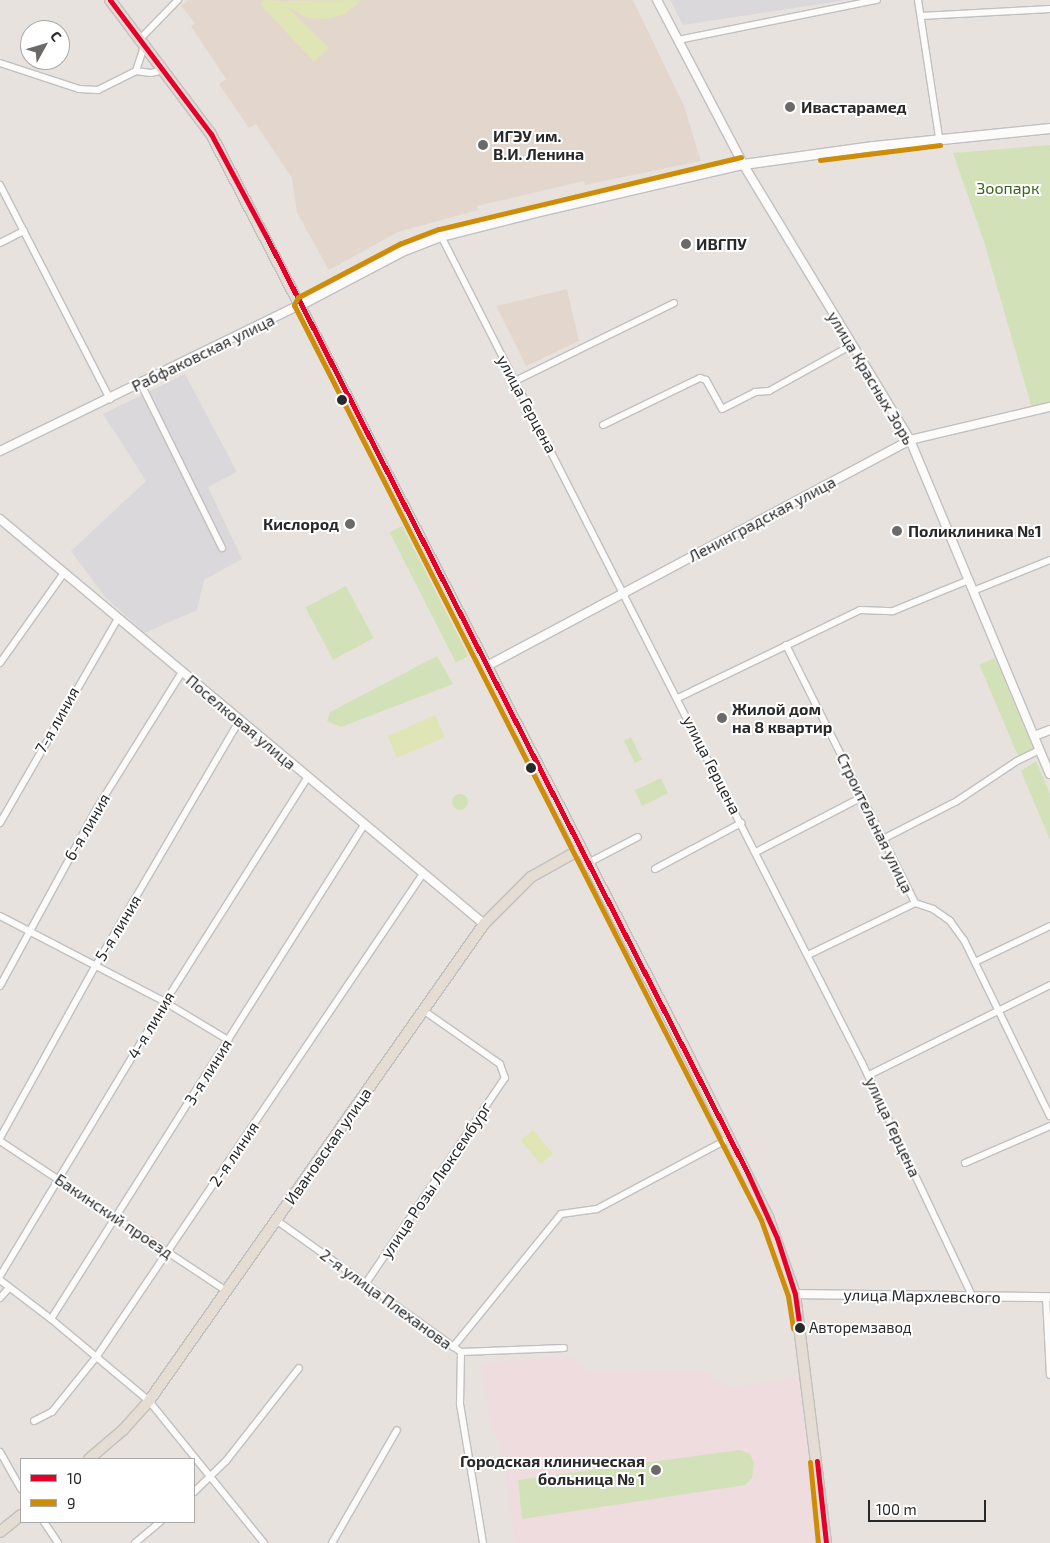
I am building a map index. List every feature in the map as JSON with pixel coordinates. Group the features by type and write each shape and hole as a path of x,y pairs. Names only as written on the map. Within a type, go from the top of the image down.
{"main road":[{"path":"110,0 165,70 211,134 301,304 730,1138 777,1238 795,1294 826,1543"},
{"name":"Рабфаковская улица","path":"301,304 404,250 441,236 743,164 939,138 1050,128"},
{"name":"Ивановская улица","path":"90,1458 123,1430 150,1402 484,924 531,877 581,849"},
{"path":"0,1532 20,1516"}],"street":[{"path":"136,71 143,41 178,0"},
{"name":"улица Красных Зорь","path":"657,0 743,164 910,440 1050,774"},
{"path":"678,40 877,0"},
{"path":"918,0 939,138"},
{"path":"921,16 1050,9"},
{"path":"0,63 79,89 98,90 136,71 151,73 165,70"},
{"path":"0,185 110,399"},
{"path":"0,243 24,231"},
{"name":"улица Герцена","path":"441,236 625,592 869,1075 973,1298"},
{"path":"515,381 674,303"},
{"name":"Рабфаковская улица","path":"0,450 141,384 301,304"},
{"path":"603,426 700,378 706,380 722,409 756,392 769,391 852,345"},
{"path":"141,384 222,548"},
{"name":"Ленинградская улица","path":"486,666 910,440 1050,407"},
{"name":"Поселковая улица","path":"0,519 422,875 484,924"},
{"path":"973,591 1050,560"},
{"path":"0,663 64,573"},
{"path":"678,698 860,610 893,611 969,580"},
{"name":"7-я линия","path":"0,823 118,619"},
{"name":"Строительная улица","path":"786,645 915,903 934,909 950,921 975,962 1050,1116"},
{"name":"6-я линия","path":"0,986 28,931 97,808 182,672"},
{"name":"5-я линия","path":"0,1140 96,965 240,720"},
{"path":"1034,736 1050,730"},
{"path":"883,839 957,801 1017,760 1040,750"},
{"name":"4-я линия","path":"0,1276 165,1002 308,777"},
{"path":"756,852 862,797"},
{"path":"655,870 741,823"},
{"name":"3-я линия","path":"51,1318 364,825"},
{"path":"588,863 638,837"},
{"name":"2-я линия","path":"34,1421 52,1412 97,1356 422,875"},
{"path":"808,955 915,903"},
{"path":"0,916 165,1002 228,1040"},
{"path":"975,962 1050,926"},
{"path":"869,1075 1050,985"},
{"name":"улица Розы Люксембург","path":"366,1283 505,1078 500,1064 424,1010"},
{"path":"965,1164 1050,1126"},
{"path":"453,1347 562,1214 597,1210 730,1138"},
{"name":"Бакинский проезд","path":"0,1140 227,1291"},
{"name":"2-я улица Плеханова","path":"276,1220 461,1352 564,1348"},
{"path":"0,1280 51,1318 150,1402 264,1543"},
{"path":"0,1298 9,1288"},
{"name":"улица Мархлевского","path":"795,1294 1048,1298"},
{"path":"1048,1298 1050,1375"},
{"path":"461,1352 460,1404 483,1543"},
{"path":"195,1491 211,1477 299,1368"},
{"path":"332,1543 397,1430"},
{"path":"0,1452 20,1487"},
{"path":"45,1523 58,1543"},
{"path":"135,1543 159,1523"}],"shaded area":[{"name":"ИГЭУ им. В.И. Ленина","path":"189,0 633,0 684,106 701,161 585,185 584,181 477,206 478,210 398,232 329,270 297,213 292,178 256,124 249,128 219,84 226,79 191,26 195,23 181,6"},
{"path":"670,0 846,0 683,25"},
{"path":"567,289 579,341 526,366 496,306"},
{"path":"185,374 237,472 208,487 242,559 204,580 197,610 145,633 105,597 71,551 146,481 103,414"},
{"name":"Городская клиническая больница № 1","path":"569,1356 589,1372 707,1371 728,1388 799,1377 816,1543 515,1543 501,1443 491,1428 481,1364"}],"green space":[{"path":"265,0 362,0 343,15 328,19 308,18 287,7 329,48 314,62 260,4"},
{"name":"Зоопарк","path":"1050,145 1050,408 1033,412 985,245 953,153"},
{"path":"402,526 468,656 456,662 390,532"},
{"path":"346,586 374,638 333,660 305,608"},
{"path":"437,656 453,684 341,727 327,721 330,712"},
{"path":"995,658 1034,749 1018,756 979,665"},
{"path":"435,715 445,737 397,758 387,736"},
{"path":"631,737 642,759 635,763 624,741"},
{"path":"1036,761 1050,794 1050,840 1021,771"},
{"path":"661,778 668,793 642,806 635,790"},
{"path":"457,794 463,794 468,799 466,808 457,810 452,805 452,799"},
{"path":"533,1130 553,1154 541,1164 521,1140"},
{"path":"740,1450 750,1454 754,1462 752,1478 745,1485 522,1519 518,1480"}],"transit line":[{"name":"10","path":"110,0 211,134 266,236 748,1174 777,1238 795,1294 800,1328"},
{"name":"9","path":"820,160 940,145"},
{"name":"9","path":"741,157 438,229 401,243 298,297 294,305 761,1220 788,1296 793,1329"},
{"name":"10","path":"817,1461 826,1543"},
{"name":"9","path":"810,1462 818,1543"}],"place":[{"name":"Ивастарамед","path":"790,107"},
{"name":"ИГЭУ им. В.И. Ленина","path":"483,145"},
{"name":"ИВГПУ","path":"686,244"},
{"name":"Кислород","path":"350,524"},
{"name":"Поликлиника №1","path":"897,531"},
{"name":"Жилой дом на 8 квартир","path":"722,718"},
{"name":"Авторемзавод","path":"800,1328"},
{"name":"Городская клиническая больница № 1","path":"656,1470"}]}
